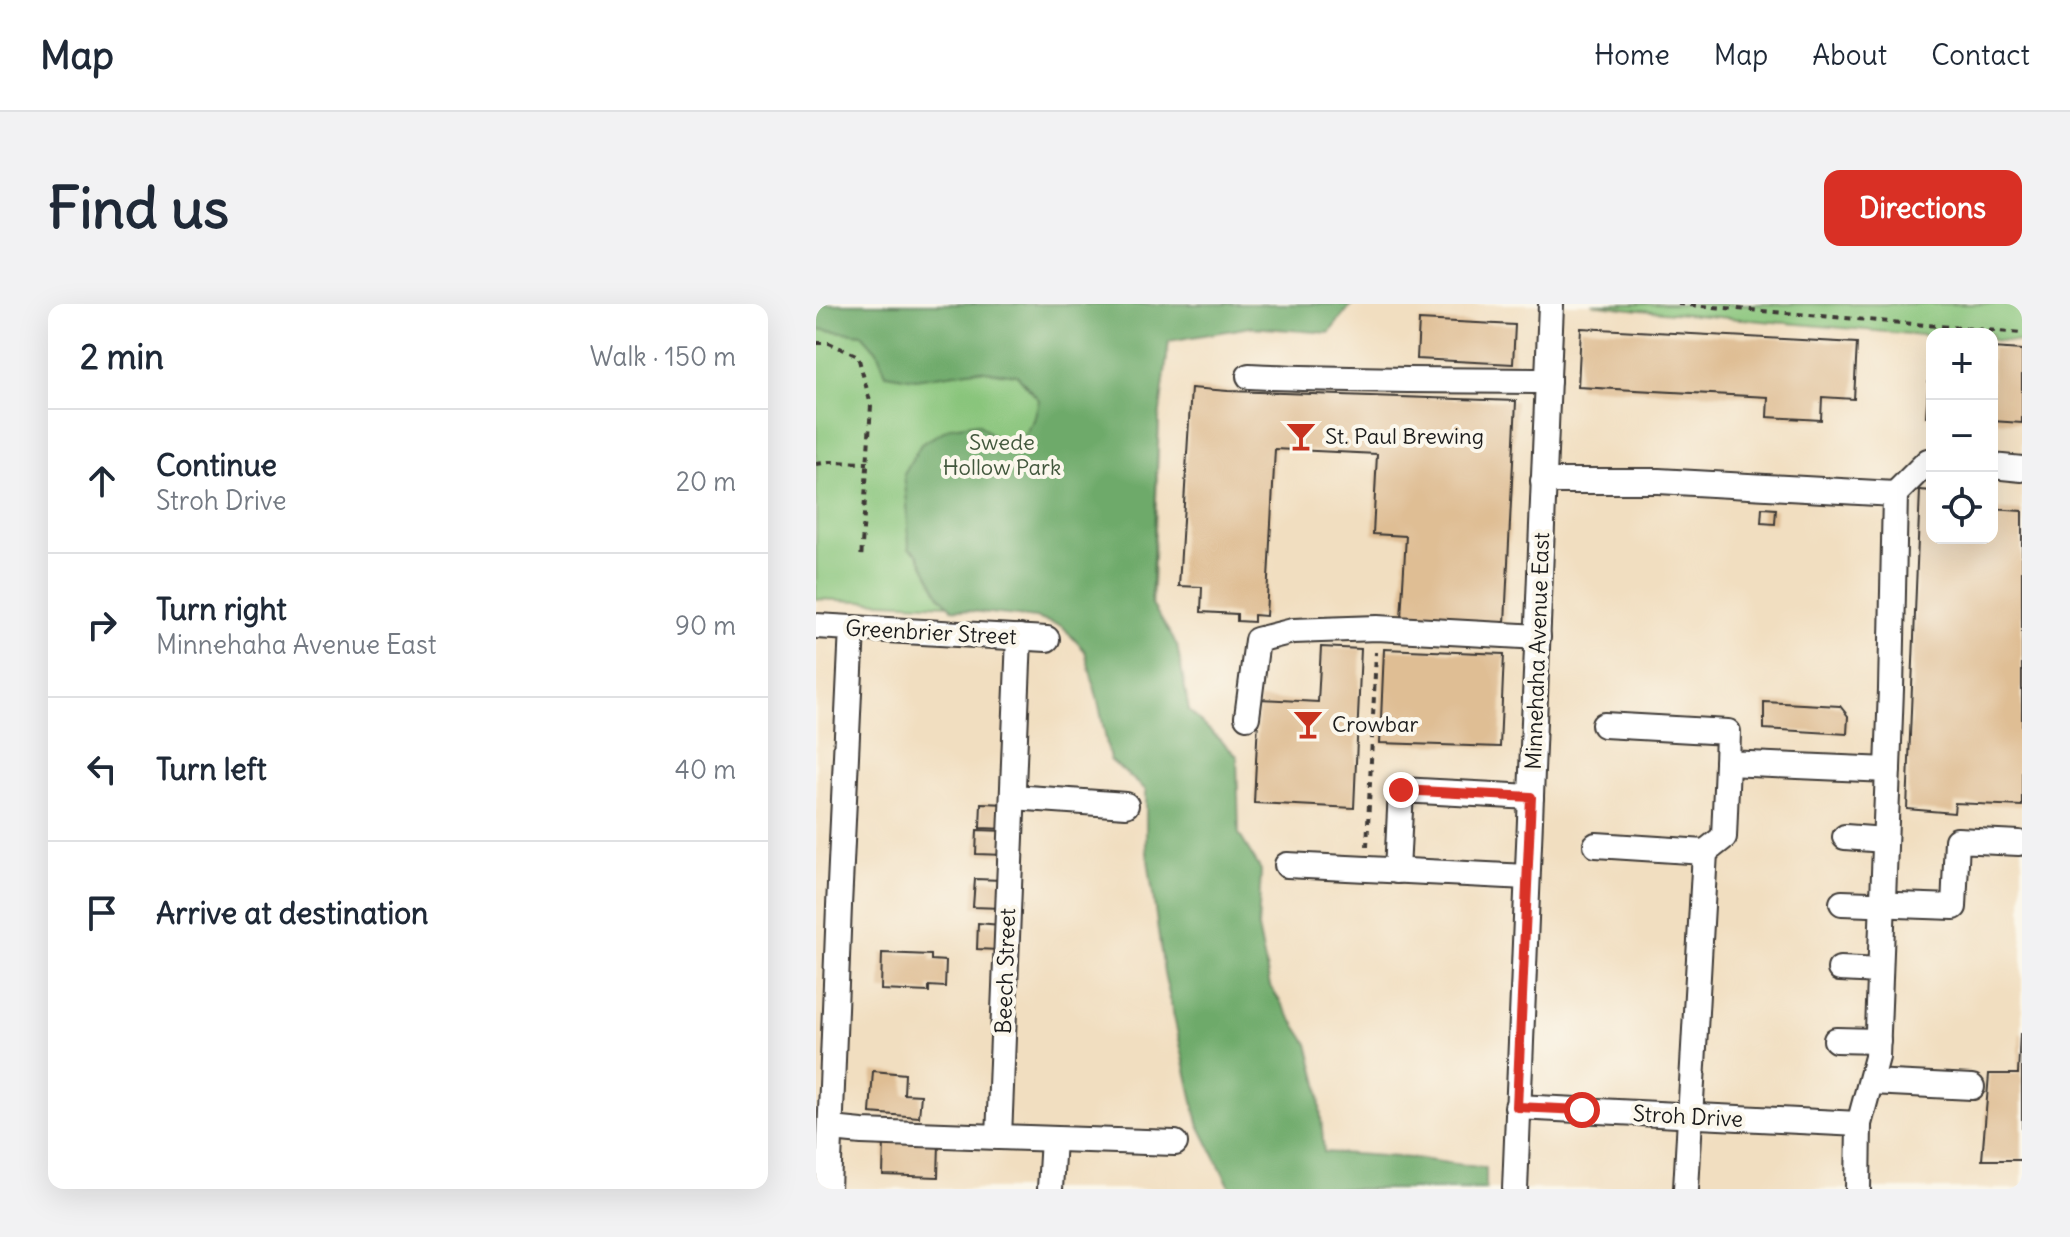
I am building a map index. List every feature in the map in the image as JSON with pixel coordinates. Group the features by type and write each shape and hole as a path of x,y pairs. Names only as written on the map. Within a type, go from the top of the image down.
{"street":[{"name":"Minnehaha Avenue East","path":"1515,1189 1551,304"},
{"path":"1249,376 1335,381 1548,381"},
{"path":"1858,1189 1859,1124 1877,1057 1878,1041 1895,494 1926,463"},
{"path":"1998,467 2022,469"},
{"path":"1543,481 1658,481 1895,494"},
{"name":"Greenbrier Street","path":"816,626 1047,639"},
{"path":"828,1189 832,1129 827,904 852,628"},
{"path":"1247,717 1257,640 1293,631 1377,628 1538,637"},
{"name":"Beech Street","path":"999,1137 1019,637"},
{"path":"1596,845 1705,852 1724,837 1728,732 1604,725"},
{"path":"1727,763 1888,770"},
{"path":"1397,871 1401,790 1531,797"},
{"path":"1013,797 1126,805"},
{"path":"1845,837 1885,840"},
{"path":"1842,903 1954,907 1957,840 2019,843"},
{"path":"1686,1189 1705,852"},
{"path":"1287,865 1527,877"},
{"path":"1840,969 1880,971"},
{"path":"1836,1040 1878,1041"},
{"path":"1871,1082 1972,1087"},
{"name":"Stroh Drive","path":"1517,1107 1859,1124"},
{"path":"832,1129 1175,1143"},
{"path":"1050,1189 1053,1139"}],"path":[{"path":"1678,304 2022,333"},
{"path":"816,343 829,343 858,356 871,405 861,561"},
{"path":"816,464 868,463"},
{"path":"1365,869 1377,628"}],"green space":[{"name":"Swede Hollow Park","path":"816,304 1163,308 1152,614 816,599"},
{"path":"816,304 1352,304 1329,333 1250,327 1169,341 1159,420 1151,603 1177,645 1189,711 1237,756 1239,834 1261,870 1258,928 1270,986 1308,1044 1318,1084 1324,1152 1412,1158 1486,1168 1486,1189 1231,1189 1198,1123 1164,973 1146,845 1146,790 1110,760 1085,651 1062,626 1035,618 952,609 940,596 917,553 909,548 904,474 921,444 951,427 978,423 997,440 1016,447 1034,420 1039,400 1017,375 976,370 915,379 886,374 877,351 862,334 816,329"},
{"path":"1592,304 2022,304 2022,342 1998,340 1998,328 1926,328 1926,335"}],"building":[{"path":"1419,320 1515,325 1513,364 1417,359"},
{"path":"1581,328 1857,343 1854,399 1822,397 1821,420 1767,417 1768,397 1578,387"},
{"path":"1998,348 2022,350 2022,423 1998,421"},
{"path":"1191,388 1516,401 1505,623 1401,618 1406,536 1373,534 1377,454 1275,449 1266,616 1254,615 1254,622 1237,621 1237,614 1201,612 1202,587 1179,586"},
{"path":"1920,490 1926,490 1926,544 1998,544 1998,509 2022,511 2022,806 1955,803 1954,813 1907,809"},
{"path":"1762,508 1776,509 1775,524 1761,523"},
{"path":"1321,647 1361,649 1354,808 1254,803 1259,699 1318,702"},
{"path":"1384,649 1504,654 1500,747 1380,743"},
{"path":"1764,702 1840,706 1848,716 1847,734 1764,729"},
{"path":"981,803 1007,804 1006,829 980,828"},
{"path":"977,830 1006,831 1005,855 976,854"},
{"path":"975,879 1002,880 1001,908 973,907"},
{"path":"978,923 1000,925 998,950 977,949"},
{"path":"882,953 931,955 931,960 946,961 945,987 929,986 929,992 881,990"},
{"path":"2020,1034 2022,1160 1982,1160 1989,1074 2018,1074"},
{"path":"873,1071 905,1074 904,1094 921,1095 919,1117 870,1113"},
{"path":"884,1141 939,1143 938,1177 883,1175"}],"place":[{"name":"St. Paul Brewing","path":"1301,436"},
{"name":"Crowbar","path":"1308,724"}],"route":[{"path":"1401,790 1531,797 1517,1107 1582,1110"}]}
